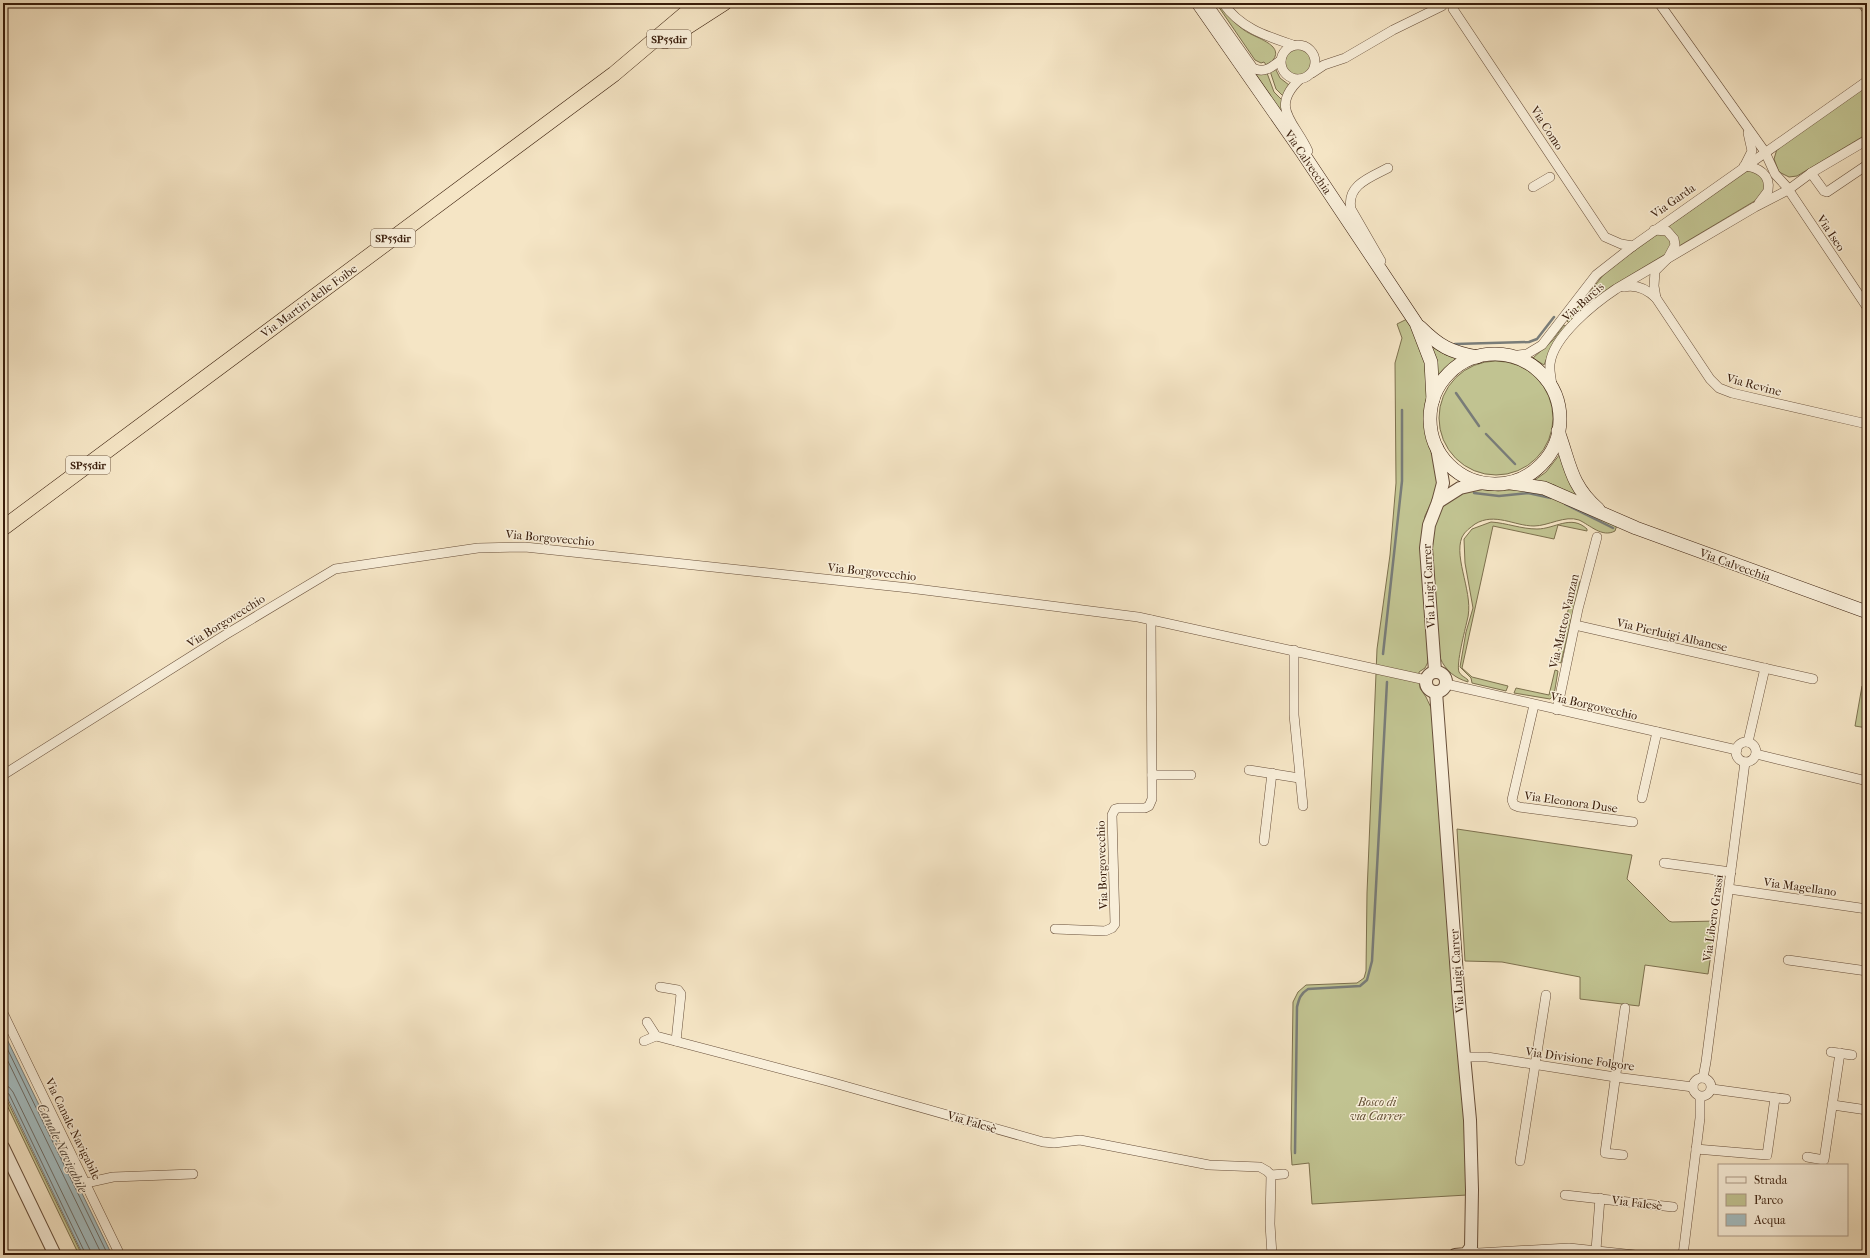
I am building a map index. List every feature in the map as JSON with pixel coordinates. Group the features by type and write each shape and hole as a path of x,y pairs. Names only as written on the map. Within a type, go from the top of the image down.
{"highway":[{"name":"Via Martiri delle Foibe","path":"3,528 614,74 698,3"},
{"name":"Via Martiri delle Foibe","path":"614,74 724,3"}],"main road":[{"name":"Via Calvecchia","path":"1198,3 1311,166 1416,323 1439,345 1449,350 1477,357"},
{"name":"Via Calvecchia","path":"1416,323 1430,362 1433,400"},
{"path":"1495,354 1511,356 1533,367 1542,375 1552,388 1559,409 1558,431 1552,450 1542,464 1528,475 1509,482 1498,484 1482,482 1469,478 1456,471 1447,463 1437,448 1431,426 1433,400 1438,389 1448,375 1460,364 1477,357 1495,354"},
{"name":"Via Calvecchia","path":"1558,431 1573,478 1588,500 1604,515"},
{"name":"Via Calvecchia","path":"1509,482 1544,488 1651,534 1867,612"}],"street":[{"path":"1207,3 1253,68 1261,71 1267,69 1281,58 1285,50 1293,46"},
{"path":"1223,3 1231,14 1245,26 1293,46 1304,46 1324,58 1337,60"},
{"name":"Via Iseo","path":"1659,3 1765,152 1774,172 1788,190 1867,306"},
{"path":"1862,3 1867,10"},
{"name":"Via Como","path":"1311,166 1306,148 1285,109 1286,94 1300,79 1307,77 1312,72 1324,65 1337,60 1441,4 1447,10 1455,6 1605,237 1621,244 1633,246"},
{"path":"1269,37 1281,58 1281,68 1285,74 1293,79 1300,79"},
{"path":"1312,52 1315,61 1312,72"},
{"name":"Via Garda","path":"1511,356 1527,354 1542,346 1596,275 1633,246 1744,166 1867,81"},
{"name":"Via Iseo","path":"1739,116 1750,138 1752,147 1752,155 1744,166"},
{"name":"Via Barcis","path":"1552,388 1550,365 1555,350 1578,321 1607,295 1755,207 1788,190 1867,140"},
{"path":"1776,144 1770,157 1774,172 1788,181 1808,176 1827,192 1867,165"},
{"name":"Via Barcis","path":"1744,166 1751,166 1763,172 1768,181 1768,192 1755,207"},
{"path":"1382,272 1380,259 1351,209 1350,202 1351,194 1358,185 1388,168"},
{"path":"1533,187 1550,177"},
{"path":"1654,230 1667,231 1674,239 1675,245 1668,258"},
{"name":"Via Revine","path":"1656,298 1654,286 1655,272 1668,258"},
{"name":"Via Revine","path":"1607,295 1624,287 1632,286 1644,288 1656,298 1706,374 1718,388 1732,393 1867,424"},
{"name":"Via Luigi Carrer","path":"1430,675 1426,542 1431,517 1438,502 1443,483 1437,448"},
{"path":"1438,502 1460,488 1482,482"},
{"name":"Via Matteo Vanzan","path":"1557,710 1575,625 1597,537"},
{"name":"Via Borgovecchio","path":"3,775 225,635 335,569 478,548 525,547 747,570 1010,600 1151,620 1294,650 1430,675"},
{"name":"Via Borgovecchio","path":"1054,929 1106,931 1112,928 1115,924 1112,815 1115,809 1119,808 1148,806 1152,799 1151,620"},
{"name":"Via Pierluigi Albanese","path":"1575,625 1813,679"},
{"path":"1294,650 1294,715 1299,778 1303,806"},
{"path":"1748,742 1764,668"},
{"path":"1430,675 1444,675 1446,684 1442,690 1436,692 1429,689 1430,675"},
{"name":"Via Borgovecchio","path":"1446,684 1737,750"},
{"name":"Via Luigi Carrer","path":"1436,692 1472,1170 1472,1241 1469,1250"},
{"name":"Via Eleonora Duse","path":"1534,705 1512,800 1514,805 1519,807 1633,822"},
{"path":"1642,798 1657,732"},
{"path":"1748,742 1756,747 1756,754 1753,759 1745,762 1739,759 1737,750 1742,743 1748,742"},
{"path":"1756,754 1867,781"},
{"name":"Via Libero Grassi","path":"1703,1078 1732,872 1745,762"},
{"path":"1249,770 1299,778"},
{"path":"1264,841 1272,773"},
{"path":"1152,775 1191,775"},
{"path":"1664,863 1732,872"},
{"name":"Via Magellano","path":"1729,889 1867,909"},
{"path":"1788,960 1867,971"},
{"path":"660,987 678,990 681,994 676,1040"},
{"path":"1520,1161 1546,995"},
{"path":"1623,1155 1606,1153 1625,1008"},
{"name":"Via Canale Navigabile","path":"3,1013 120,1255"},
{"path":"644,1041 656,1036 647,1022"},
{"name":"Via Falesè","path":"656,1036 676,1040 940,1112 1043,1142 1054,1143 1080,1140 1209,1165 1260,1167 1271,1175 1284,1174"},
{"path":"1807,1157 1824,1160 1833,1105 1835,1052 1852,1055"},
{"name":"Via Divisione Folgore","path":"1464,1057 1487,1057 1615,1077 1693,1086"},
{"path":"1703,1078 1710,1082 1712,1089 1708,1095 1700,1097 1694,1092 1693,1086 1696,1081 1703,1078"},
{"path":"1712,1089 1786,1099"},
{"path":"1683,1255 1696,1149 1700,1097"},
{"path":"1696,1149 1767,1155 1774,1098"},
{"path":"1833,1105 1867,1110"},
{"path":"3,1147 55,1255"},
{"path":"86,1183 112,1177 193,1174"},
{"path":"1271,1175 1270,1224 1272,1255"},
{"name":"Via Falesè","path":"1565,1195 1673,1207"},
{"name":"Via Falesè","path":"1596,1250 1600,1198"},
{"path":"1455,1255 1466,1254 1469,1250 1478,1253 1570,1248 1635,1255"}],"green space":[{"path":"1216,3 1218,3 1230,18 1240,27 1274,48 1276,53 1274,59 1267,66 1264,62 1261,63 1255,60"},
{"path":"1298,48 1308,52 1312,62 1308,72 1298,76 1288,72 1284,62 1288,52"},
{"path":"1275,68 1280,78 1289,85 1283,96 1276,89 1270,71"},
{"path":"1254,72 1267,73 1274,92 1282,100 1292,129"},
{"path":"1867,85 1867,134 1797,176 1789,177 1779,172 1774,159 1777,149"},
{"path":"1753,170 1762,176 1766,189 1758,199 1612,286 1587,305 1569,323 1567,321 1604,274 1746,171"},
{"name":"Bosco di via Carrer","path":"1407,319 1424,352 1427,394 1424,424 1438,467 1437,490 1425,516 1422,533 1428,662 1425,668 1419,672 1420,688 1433,712 1467,1151 1467,1195 1312,1204 1309,1163 1292,1165 1293,1002 1298,992 1306,985 1357,983 1364,978 1366,971 1367,893 1377,649 1390,555 1396,483 1395,363 1402,338 1397,324"},
{"path":"1564,325 1567,327 1550,350 1544,365 1533,358 1553,340"},
{"path":"1431,346 1446,355 1458,358 1438,376"},
{"path":"1496,361 1518,365 1528,370 1544,386 1549,396 1553,418 1549,440 1544,450 1528,466 1518,471 1496,475 1474,471 1464,466 1448,450 1443,440 1439,418 1443,396 1448,386 1464,370 1474,365"},
{"path":"1560,454 1582,501 1554,485 1535,480 1546,472"},
{"path":"1479,488 1498,491 1534,488 1617,525 1615,531 1605,533 1574,519 1534,526 1504,520 1490,519 1475,524 1466,531 1462,537 1460,556 1467,589 1469,611 1458,668 1459,672 1468,680 1468,682 1451,673 1445,667 1440,658 1432,580 1433,538 1436,521 1445,503 1454,496"},
{"path":"1491,522 1537,529 1569,522 1581,525 1587,529 1587,531 1558,525 1554,539 1493,526 1462,668 1472,677 1508,686 1506,691 1472,683 1471,678 1460,667 1466,632 1473,608 1465,563 1464,539 1472,529"},
{"path":"1575,581 1580,582 1561,663 1556,661"},
{"path":"1555,670 1558,671 1554,695 1550,699 1514,693 1516,688 1549,695"},
{"path":"1862,686 1867,687 1867,728 1855,726"},
{"path":"1457,829 1632,855 1627,879 1669,921 1716,921 1708,974 1645,965 1639,1006 1580,999 1580,977 1502,962 1465,961"},
{"path":"3,1092 82,1255 79,1255 3,1097"}],"water":[{"path":"3,1031 112,1255 83,1255 3,1089"}],"waterway":[{"path":"1455,344 1529,342 1537,339 1554,317"},
{"path":"1456,393 1479,426"},
{"path":"1383,654 1402,481 1402,410"},
{"path":"1486,434 1515,464"},
{"path":"1474,493 1499,496 1528,493 1551,498"},
{"path":"1565,504 1613,528"},
{"path":"1295,1153 1297,1007 1299,999 1308,989 1360,986 1367,980 1372,961 1387,682"}],"water label":[{"name":"Canale Navigabile","path":"63,1148"}]}
